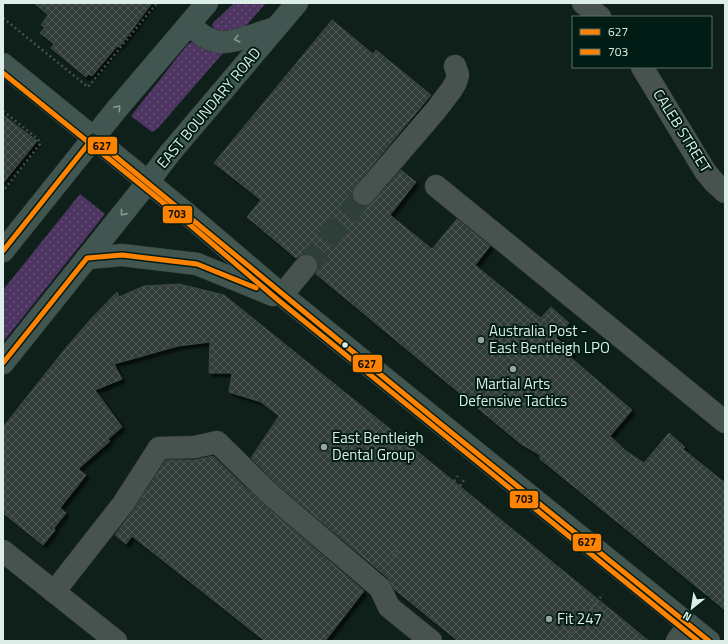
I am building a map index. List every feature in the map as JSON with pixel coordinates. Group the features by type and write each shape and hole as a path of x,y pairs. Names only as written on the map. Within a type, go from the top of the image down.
{"main road":[{"path":"3,251 93,138 207,3"},
{"name":"EAST BOUNDARY ROAD","path":"3,363 170,153 297,3"},
{"path":"191,22 197,31 212,41 222,42 235,40 275,28"},
{"path":"3,64 437,421 683,633 709,641"},
{"path":"87,258 122,255 197,264 288,299"}],"street":[{"path":"583,3 599,16"},
{"path":"364,194 436,110 452,89 458,75 455,66"},
{"name":"CALEB STREET","path":"643,68 698,161 714,182 725,192"},
{"path":"436,186 725,422"},
{"path":"288,299 306,266"},
{"path":"54,592 122,504 159,448 195,447 217,442 270,494 380,588 389,607 431,641"},
{"path":"3,551 116,641"}],"path":[{"path":"3,18 88,87 157,3"},
{"path":"3,111 38,139 40,144 3,191"},
{"path":"454,481 458,476"},
{"path":"460,486 464,480"},
{"path":"565,641 603,594"}],"shaded area":[{"path":"234,3 266,3 235,36 215,31 212,25 214,22"},
{"path":"195,41 224,52 158,128 152,132 131,116 188,44"},
{"path":"80,194 105,214 3,342 3,290"}],"building":[{"path":"34,3 152,3 119,47 117,46 92,76 89,74 86,77 51,48 54,44 40,33 45,27 41,25 48,15"},
{"path":"332,20 373,54 376,50 431,95 355,186 352,192 352,198 361,206 368,206 401,170 416,182 390,215 432,249 457,219 490,246 475,265 541,318 551,307 569,323 556,338 573,352 569,356 632,410 610,436 626,451 644,463 669,433 685,447 683,449 725,483 725,610 540,459 540,455 521,444 316,274 318,262 314,256 302,254 296,258 247,217 261,200 214,163"},
{"path":"3,115 37,141 3,183"},
{"path":"179,284 224,295 649,641 458,641 394,589 388,578 278,485 251,458 279,416 261,402 229,392 232,373 209,373 210,342 178,346 114,364 122,379 95,390 122,427 108,439 110,441 78,469 86,475 60,508 66,513 43,545 3,513 3,427 65,349 117,292 119,297 144,286"},
{"path":"213,456 262,503 364,591 325,641 265,641 132,536 126,544 115,535 133,511 166,460 195,460"}],"tunnel":[{"path":"306,266 364,194"}],"transit line":[{"name":"703","path":"3,73 182,218 278,300 698,641"},
{"name":"627","path":"3,251 93,138 437,421 709,641"},
{"name":"627","path":"3,363 87,258 122,255 197,264 256,288"}],"place":[{"name":"Australia Post - East Bentleigh LPO","path":"481,340"},
{"name":"Martial Arts Defensive Tactics","path":"513,369"},
{"name":"East Bentleigh Dental Group","path":"324,447"},
{"name":"Fit 247","path":"549,619"}]}
